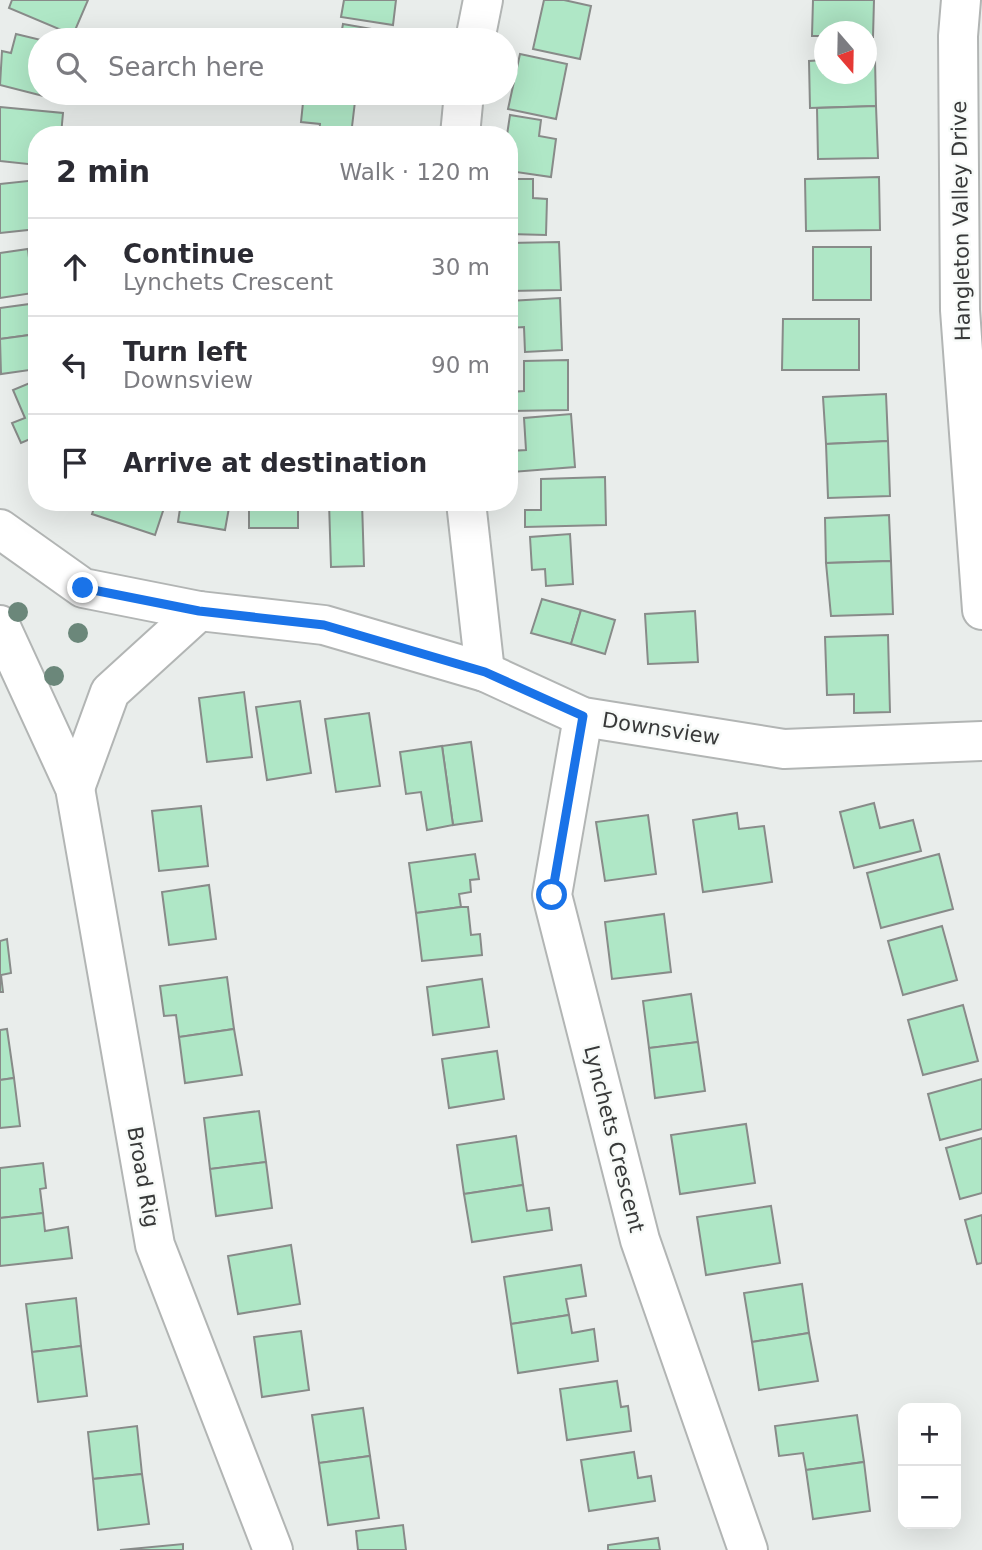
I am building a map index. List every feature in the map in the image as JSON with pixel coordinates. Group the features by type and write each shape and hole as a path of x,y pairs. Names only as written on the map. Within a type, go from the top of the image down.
{"street":[{"path":"477,28 483,0"},
{"name":"Hangleton Valley Drive","path":"967,24 960,310 981,591"},
{"path":"461,126 463,105"},
{"path":"467,511 485,672"},
{"name":"Downsview","path":"0,529 83,588 199,611 324,625 485,672 583,716 784,749 982,741"},
{"name":"Broad Rig","path":"75,788 110,692 199,611"},
{"name":"Broad Rig","path":"0,625 75,788 155,1245 273,1550"},
{"name":"Lynchets Crescent","path":"583,716 552,895 639,1240 748,1550"}],"building":[{"path":"12,0 88,0 76,28 56,28 9,8"},
{"path":"344,0 396,0 393,25 341,17"},
{"path":"544,0 564,0 591,6 580,59 533,49"},
{"path":"813,0 874,0 873,21 814,21 812,36"},
{"path":"343,24 366,28 342,28"},
{"path":"16,34 28,37 28,92 0,85 2,51 11,53"},
{"path":"520,54 567,64 556,119 508,109 509,105 518,105"},
{"path":"809,61 814,61 814,84 876,84 876,106 810,108"},
{"path":"303,105 355,105 352,126 320,126 301,122"},
{"path":"876,106 878,158 818,159 817,108"},
{"path":"0,107 63,113 62,126 28,126 28,164 0,161"},
{"path":"510,115 541,120 539,136 556,139 551,177 518,172 518,126 508,126"},
{"path":"879,177 880,230 806,231 805,179"},
{"path":"518,179 533,179 533,198 547,199 546,235 518,234"},
{"path":"28,181 28,230 0,233 0,184"},
{"path":"559,242 561,290 518,291 518,243"},
{"path":"813,247 871,247 871,300 813,300"},
{"path":"28,249 28,294 0,298 0,253"},
{"path":"560,298 562,350 525,352 524,327 518,327 518,300"},
{"path":"28,304 28,335 0,339 0,308"},
{"path":"783,319 859,319 859,370 782,370"},
{"path":"28,335 28,370 1,374 0,339"},
{"path":"568,360 568,410 518,411 518,391 524,391 524,361"},
{"path":"28,384 28,440 21,443 12,423 25,418 13,390"},
{"path":"886,394 888,441 826,444 823,397"},
{"path":"571,414 575,467 518,472 518,450 526,450 524,418"},
{"path":"888,441 890,496 828,498 826,444"},
{"path":"605,477 606,525 525,527 525,510 541,510 541,479"},
{"path":"93,511 163,511 155,535 92,514"},
{"path":"180,511 228,511 225,530 178,522"},
{"path":"249,511 298,511 298,528 249,528"},
{"path":"329,511 362,511 364,566 331,567"},
{"path":"889,515 891,561 826,563 825,518"},
{"path":"570,534 573,584 546,586 545,569 532,570 530,537"},
{"path":"891,561 893,614 831,616 826,563"},
{"path":"542,599 581,610 571,644 531,633"},
{"path":"581,610 615,620 605,654 571,644"},
{"path":"695,611 698,662 648,664 645,614"},
{"path":"888,635 890,712 854,713 854,694 827,695 825,637"},
{"path":"244,692 252,757 207,762 199,698"},
{"path":"300,701 311,773 267,780 256,707"},
{"path":"369,713 380,786 336,792 325,719"},
{"path":"471,742 482,821 453,825 442,746"},
{"path":"442,746 453,825 427,830 421,792 406,794 400,752"},
{"path":"874,803 880,828 913,820 921,851 854,868 840,812"},
{"path":"201,806 208,866 159,871 152,811"},
{"path":"737,813 739,829 764,826 772,882 703,892 693,820"},
{"path":"648,815 656,874 605,881 596,822"},
{"path":"475,854 479,879 470,880 471,892 459,894 461,907 416,913 409,863"},
{"path":"939,854 953,909 881,928 867,873"},
{"path":"209,885 216,939 169,945 162,892"},
{"path":"468,907 471,935 480,934 482,955 422,961 416,913"},
{"path":"664,914 671,972 612,979 605,922"},
{"path":"942,926 957,980 903,995 888,941"},
{"path":"7,939 11,973 1,975 3,992 0,992 0,941"},
{"path":"227,977 234,1029 179,1037 176,1015 164,1016 160,986"},
{"path":"482,979 489,1027 433,1035 427,987"},
{"path":"691,994 698,1042 649,1048 643,1001"},
{"path":"963,1005 978,1061 923,1075 908,1020"},
{"path":"7,1029 14,1078 0,1080 0,1030"},
{"path":"234,1029 242,1075 185,1083 179,1037"},
{"path":"698,1042 705,1091 655,1098 649,1048"},
{"path":"497,1051 504,1099 449,1108 442,1059"},
{"path":"14,1078 20,1126 0,1128 0,1080"},
{"path":"982,1079 982,1129 940,1140 928,1094"},
{"path":"259,1111 266,1162 210,1169 204,1118"},
{"path":"746,1124 755,1183 680,1194 671,1135"},
{"path":"516,1136 523,1185 464,1194 457,1145"},
{"path":"982,1138 982,1193 960,1199 946,1148"},
{"path":"266,1162 272,1208 216,1216 210,1169"},
{"path":"43,1163 46,1188 40,1189 43,1213 0,1218 0,1168"},
{"path":"523,1185 527,1211 549,1208 552,1230 472,1242 464,1194"},
{"path":"771,1206 780,1263 706,1275 697,1217"},
{"path":"43,1213 45,1231 68,1227 72,1258 0,1266 0,1218"},
{"path":"982,1215 982,1263 977,1264 965,1220"},
{"path":"291,1245 300,1304 238,1314 228,1256"},
{"path":"581,1265 586,1296 566,1299 569,1315 511,1324 504,1277"},
{"path":"802,1284 809,1333 752,1342 744,1293"},
{"path":"76,1298 81,1346 32,1352 26,1304"},
{"path":"569,1315 572,1333 594,1329 598,1361 518,1373 511,1324"},
{"path":"301,1331 309,1390 262,1397 254,1337"},
{"path":"809,1333 818,1381 759,1390 752,1342"},
{"path":"81,1346 87,1396 38,1402 32,1352"},
{"path":"617,1381 621,1407 628,1406 631,1431 567,1440 560,1389"},
{"path":"363,1408 370,1456 319,1463 312,1415"},
{"path":"857,1415 864,1462 806,1470 803,1453 779,1456 775,1426"},
{"path":"137,1426 142,1474 93,1479 88,1432"},
{"path":"634,1452 638,1478 651,1476 655,1501 589,1511 581,1460"},
{"path":"370,1456 379,1518 328,1525 319,1463"},
{"path":"864,1462 870,1511 813,1519 806,1470"},
{"path":"142,1474 149,1524 98,1530 93,1479"},
{"path":"403,1525 406,1550 358,1550 356,1531"},
{"path":"658,1538 660,1550 608,1550 608,1545"},
{"path":"183,1544 183,1550 120,1550"}],"route":[{"path":"83,588 199,611 324,625 485,672 583,716 552,895"}]}
